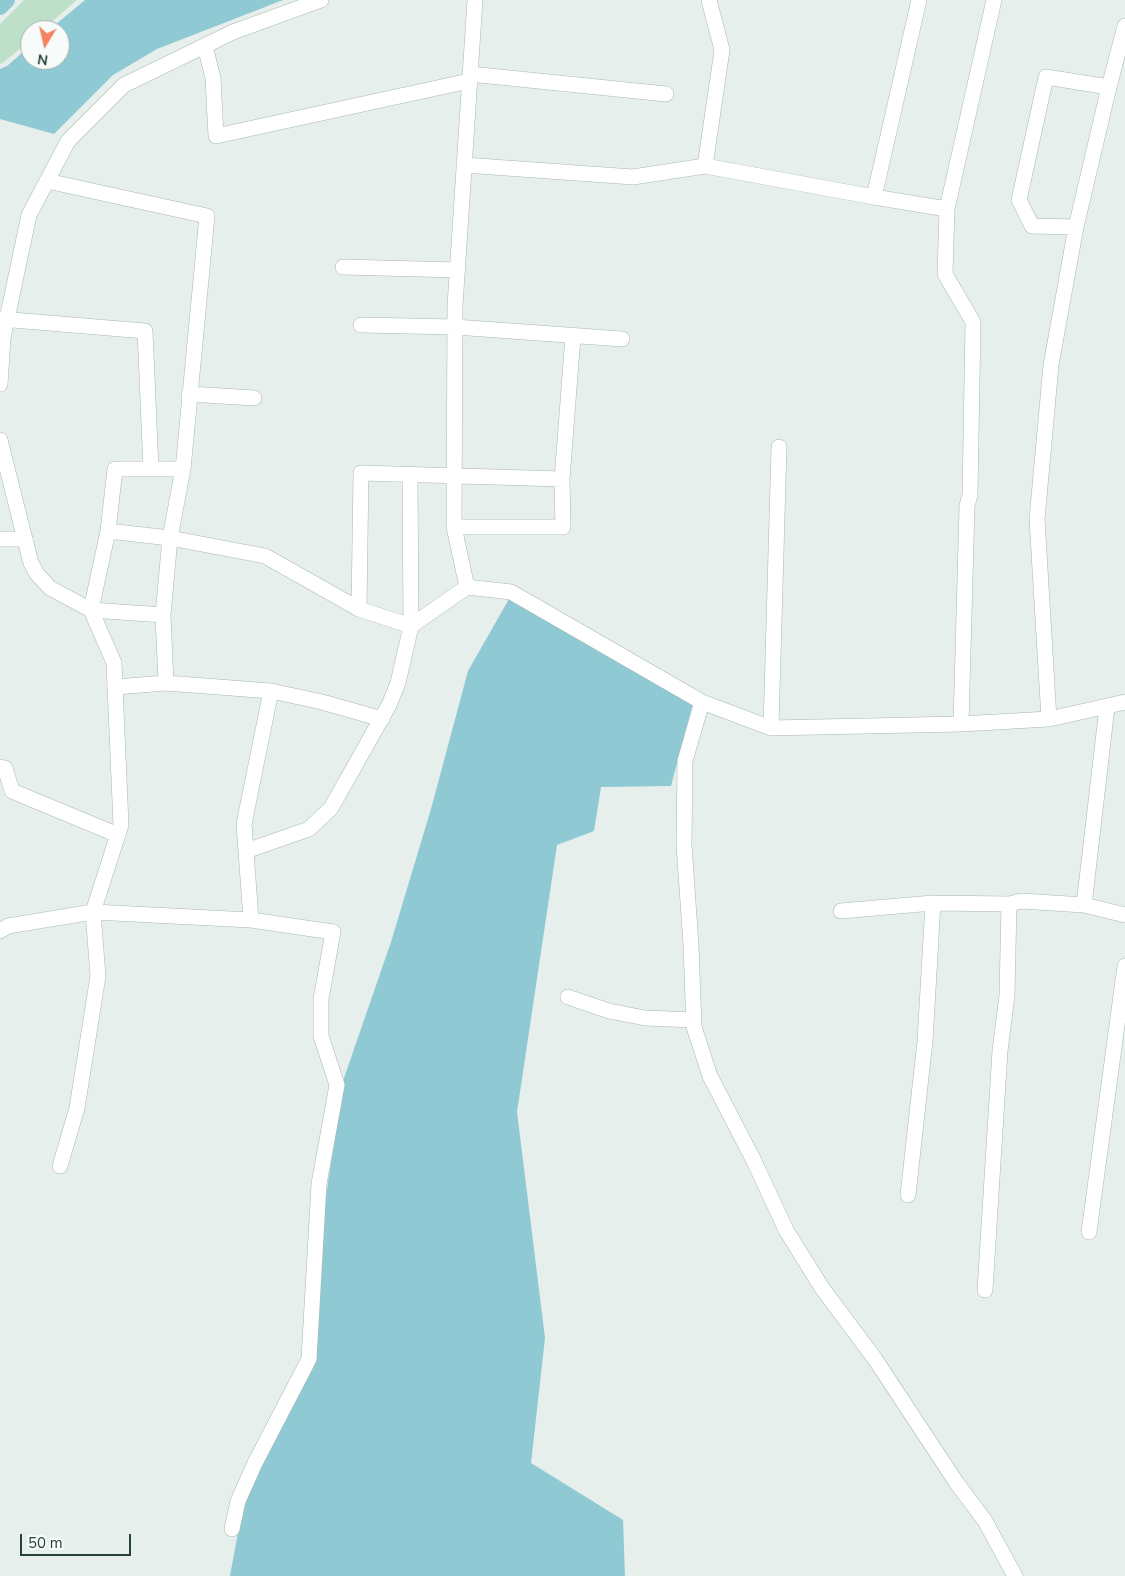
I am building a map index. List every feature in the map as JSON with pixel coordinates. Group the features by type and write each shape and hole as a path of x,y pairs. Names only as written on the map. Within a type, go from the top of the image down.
{"street":[{"path":"0,384 3,320 29,215 68,140 124,84 233,32 321,0"},
{"path":"467,587 454,527 455,327 474,0"},
{"path":"706,166 722,50 709,0"},
{"path":"874,197 919,0"},
{"path":"961,724 966,506 970,495 973,322 945,274 947,209 994,0"},
{"path":"1049,720 1037,519 1051,365 1076,227 1125,26"},
{"path":"205,46 213,78 216,136 470,77 666,94"},
{"path":"1076,227 1032,226 1019,200 1046,77 1109,87"},
{"path":"464,165 633,177 706,166 947,209"},
{"path":"47,181 207,216 183,468 170,538 164,615 166,684"},
{"path":"343,267 457,270"},
{"path":"3,320 145,332 151,469"},
{"path":"361,325 455,327 622,340"},
{"path":"454,527 563,527 562,479 573,336"},
{"path":"189,394 254,398"},
{"path":"0,440 31,563 37,574 50,588 91,610 164,615"},
{"path":"771,728 779,447"},
{"path":"60,1166 77,1108 98,976 93,912 121,825 114,663 91,610 108,531 115,469 183,468"},
{"path":"359,609 361,473 562,479"},
{"path":"246,851 310,829 332,808 382,719 398,683 411,626 410,475"},
{"path":"108,531 170,538 265,556 359,609 411,626"},
{"path":"0,539 25,539"},
{"path":"411,626 467,587 511,592 702,702 771,728 1049,720 1125,702"},
{"path":"115,687 166,684 271,691 322,702 382,719"},
{"path":"251,920 244,824 271,691"},
{"path":"702,702 685,761 684,844 692,945 694,1027 710,1076 754,1161 786,1230 822,1288 875,1359 956,1482 985,1521 1015,1576"},
{"path":"1084,904 1106,706"},
{"path":"0,767 5,768 12,791 118,835"},
{"path":"841,911 933,903 1009,904 1021,901 1084,904 1125,916"},
{"path":"908,1196 924,1041 933,903"},
{"path":"985,1290 1000,1051 1007,996 1009,904"},
{"path":"0,931 8,926 93,912 251,920 333,932 321,999 321,1036 337,1085 318,1184 309,1359 255,1463 238,1502 232,1529"},
{"path":"1089,1232 1125,966"},
{"path":"568,997 609,1011 645,1018 694,1020"}],"green space":[{"path":"24,0 77,0 54,20 20,20 20,48 0,64 0,24"}],"water":[{"path":"85,0 283,0 157,49 113,75 54,134 0,119 0,69 7,66 20,55 20,70 70,70 70,20 61,20"},
{"path":"509,599 693,703 671,786 601,787 594,831 557,845 517,1112 545,1338 531,1463 623,1520 625,1576 230,1576 244,1500 314,1358 315,1268 344,1078 391,942 431,809 468,671"}],"waterway":[{"path":"0,7 7,0"}]}
